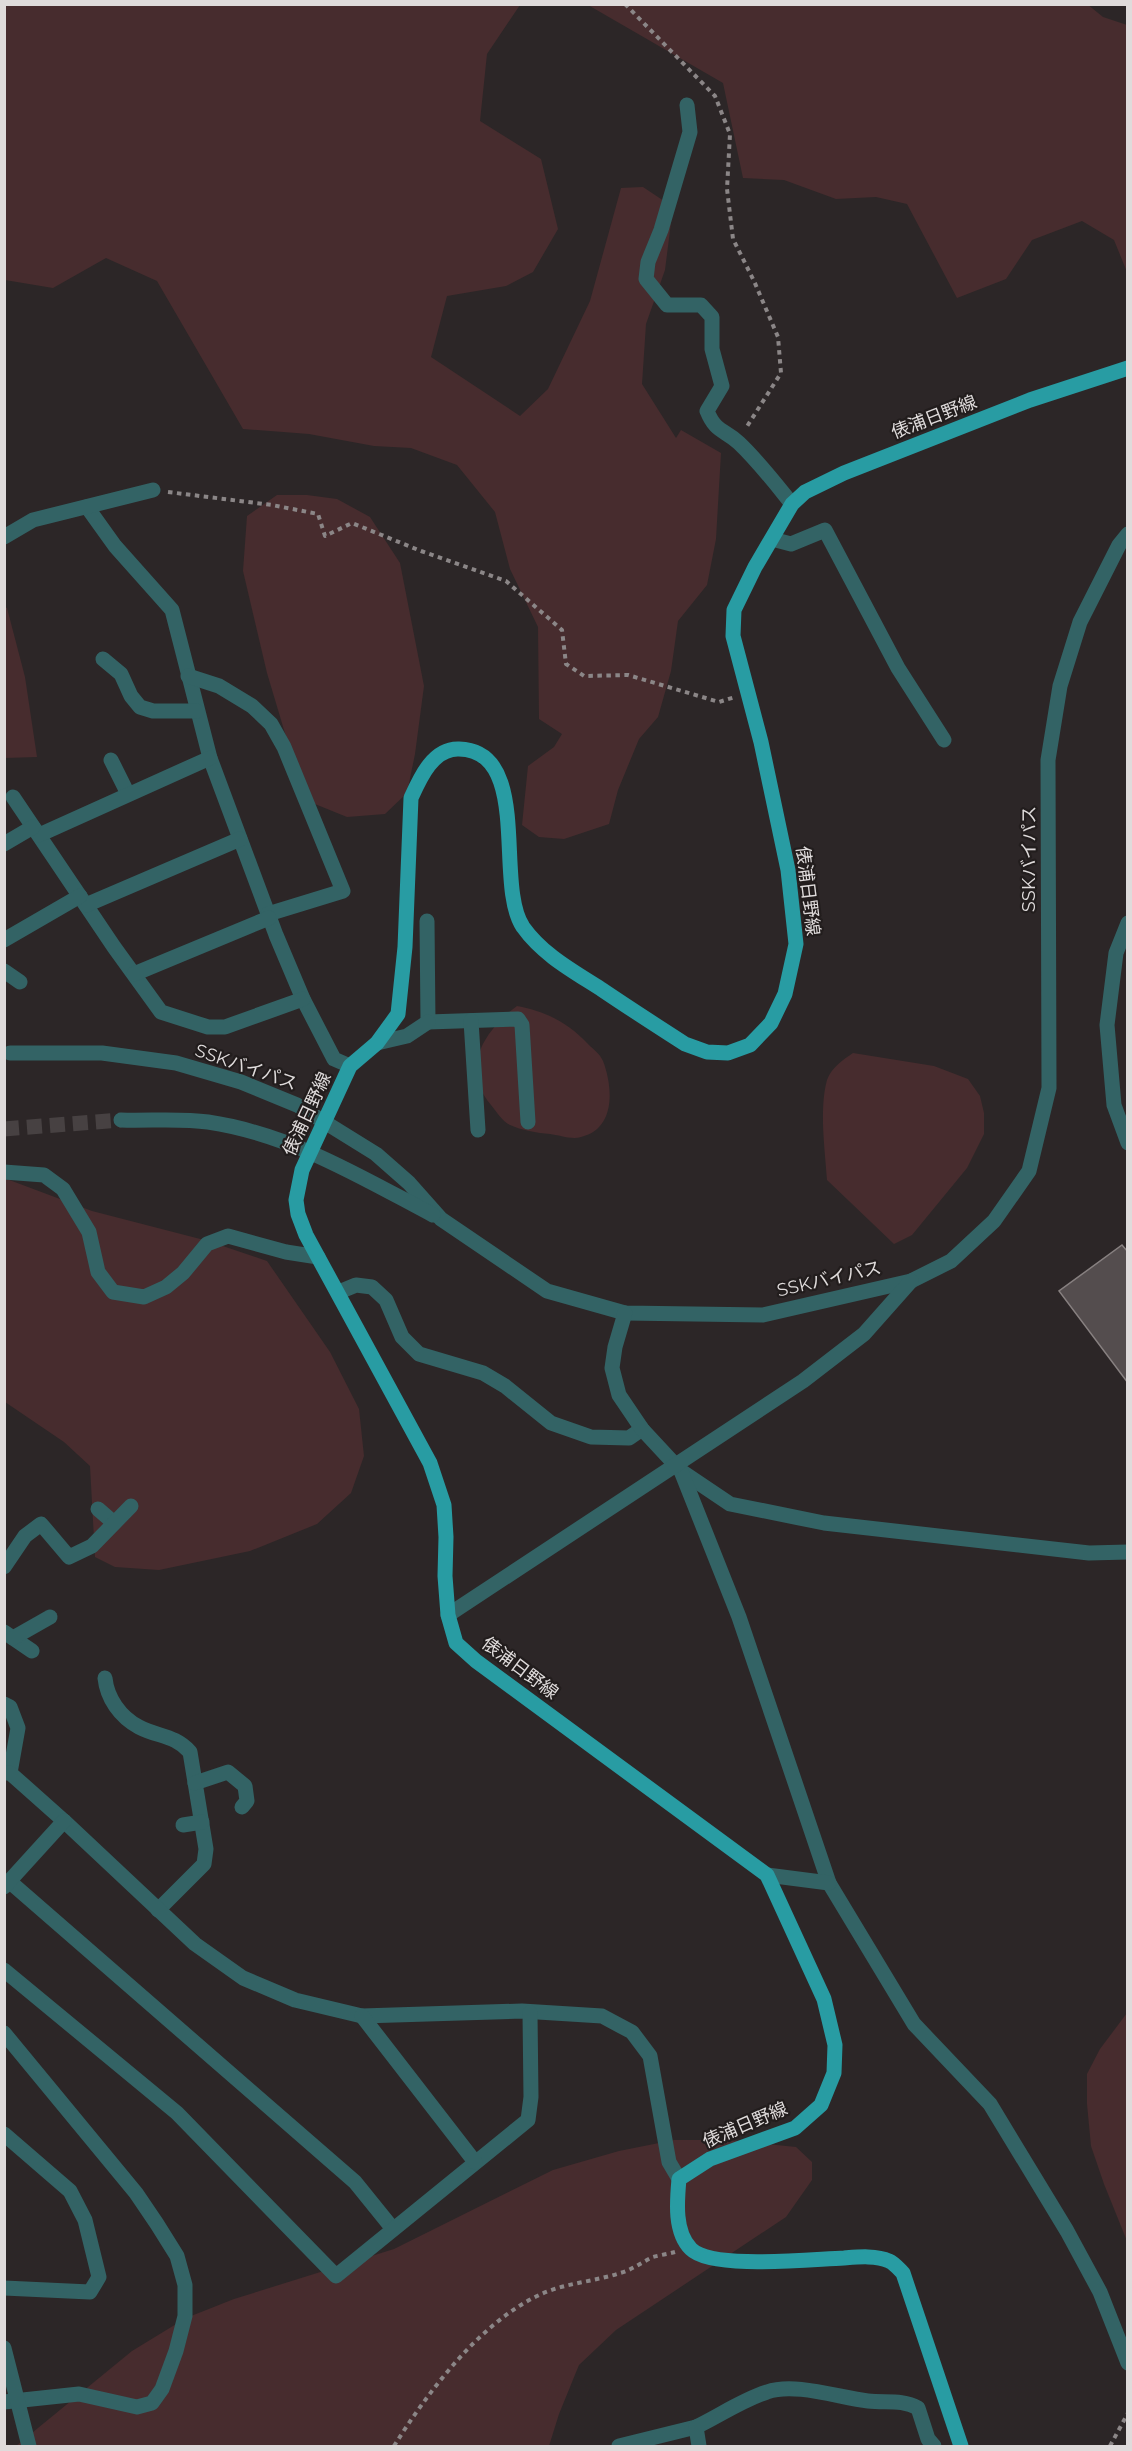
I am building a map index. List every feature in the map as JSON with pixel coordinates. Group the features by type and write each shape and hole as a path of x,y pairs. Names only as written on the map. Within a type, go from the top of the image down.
{"main road":[{"name":"俵浦日野線","path":"679,2179 710,2159 795,2128 821,2105 834,2073 835,2044 824,1999 767,1875 476,1661 456,1643 448,1615 444,1505 430,1463 318,1257 298,1214 296,1200 302,1170 350,1066 377,1043 398,1014 405,947 411,798 421,776 434,759 454,749 468,749 488,758 500,777 506,807 513,905 521,924 536,944 562,964 685,1044 707,1052 728,1053 750,1045 771,1023 784,994 796,944 788,870 761,742 733,636 734,610 755,567 792,504 805,492 844,473 1030,400 1128,368"},
{"path":"679,2179 677,2203 680,2227 691,2249 709,2259 737,2261 864,2257 889,2261 903,2273 961,2446"}],"street":[{"path":"687,105 690,132 661,230 648,262 646,279 667,305 701,305 712,317 712,349 722,386 707,411 712,424 738,442 768,473 792,504"},
{"path":"4,537 33,520 153,490"},
{"path":"87,507 115,546 172,610 210,758 269,916 303,999 334,1059 350,1066"},
{"path":"772,539 791,544 825,530 898,668 944,740"},
{"name":"SSKバイパス","path":"10,1053 102,1053 176,1063 241,1082 297,1105 376,1154 409,1183 441,1219 548,1291 625,1313 763,1314 911,1281 951,1261 994,1221 1029,1171 1049,1088 1048,760 1060,686 1080,622 1119,545 1128,534"},
{"path":"103,658 121,674 131,696 140,706 153,711 197,711"},
{"path":"134,974 269,916 343,891 284,747 271,724 252,706 219,686 188,676"},
{"path":"4,844 210,758"},
{"path":"111,760 128,794"},
{"path":"13,797 161,1012 208,1027 225,1027 303,999"},
{"path":"4,940 83,901 240,839"},
{"path":"427,921 428,1022"},
{"path":"1128,923 1116,953 1107,1025 1114,1105 1128,1143"},
{"path":"4,971 20,982"},
{"path":"377,1043 407,1036 428,1022 518,1019 522,1025 528,1122"},
{"path":"471,1021 478,1130"},
{"path":"121,1120 207,1122 265,1134 345,1168 441,1219"},
{"path":"4,1172 44,1175 63,1189 89,1232 98,1272 113,1292 144,1297 166,1287 183,1273 207,1244 228,1236 286,1252 318,1257"},
{"path":"448,1615 802,1381 864,1334 911,1281"},
{"path":"339,1292 356,1285 372,1287 386,1300 402,1337 419,1354 483,1373 505,1386 551,1423 591,1437 628,1438 642,1429"},
{"path":"625,1313 615,1347 612,1368 618,1395 642,1429 681,1470 730,1504 824,1523 1089,1553 1128,1552"},
{"path":"681,1470 739,1617 829,1883 914,2024 990,2104 1067,2231 1100,2292 1128,2363"},
{"path":"4,1568 25,1536 41,1524 69,1557 92,1546 131,1506"},
{"path":"98,1509 114,1523"},
{"path":"9,1635 50,1617"},
{"path":"9,1635 32,1651"},
{"path":"105,1678 106,1692 114,1706 138,1727 181,1742 190,1752 206,1849 204,1864 158,1910"},
{"path":"4,1704 10,1707 18,1728 7,1773 64,1821 195,1944 243,1978 295,2000 362,2016 530,2013 602,2016 632,2032 650,2056 669,2162 679,2179"},
{"path":"195,1784 228,1772 246,1786 247,1801 242,1807"},
{"path":"64,1821 7,1884 354,2182 393,2229"},
{"path":"183,1825 202,1822"},
{"path":"767,1875 829,1883"},
{"path":"4,1970 177,2113 336,2276 528,2120 531,2097 530,2013"},
{"path":"362,2016 475,2162"},
{"path":"4,2033 136,2193 177,2256 185,2285 185,2316 176,2351 162,2389 152,2403 137,2407 79,2394 11,2400"},
{"path":"4,2134 70,2192 85,2220 99,2277 90,2292 4,2288"},
{"path":"4,2348 11,2400 29,2446"},
{"path":"619,2446 696,2427 768,2391 819,2391 868,2401 908,2402 918,2408 928,2439 934,2446"},
{"path":"696,2427 699,2446"}],"path":[{"path":"625,4 715,96 730,134 727,189 733,240 754,281 778,338 781,373 738,442"},
{"path":"153,490 272,505 318,514 325,536 352,523 421,551 506,581 562,630 567,664 584,676 628,675 719,702 747,693"},
{"path":"394,2446 421,2403 469,2347 516,2308 537,2296 568,2285 622,2273 654,2257 691,2249"},
{"path":"1110,2446 1128,2413"}],"shaded area":[{"path":"1087,4 1103,17 1127,25 1127,272 1114,240 1082,221 1032,240 1006,279 957,298 907,204 876,197 836,199 784,180 743,178 723,83 588,5"},
{"path":"5,5 520,5 487,54 480,121 541,159 558,229 533,272 506,286 447,296 431,357 520,416 548,389 590,301 621,188 643,187 673,207 665,270 646,324 642,384 676,438 681,430 721,453 716,539 707,585 678,621 671,671 658,717 639,739 618,790 609,824 564,839 539,837 522,825 528,766 554,747 562,734 539,719 538,627 510,569 495,512 457,465 411,448 374,446 309,434 243,429 157,281 106,258 53,288 5,280"},
{"path":"277,495 307,495 337,499 370,517 400,563 424,686 407,793 385,814 347,817 305,800 267,673 243,571 247,516"},
{"path":"4,607 7,608 25,677 37,757 5,758"},
{"path":"517,1006 538,1011 564,1024 602,1058 609,1083 609,1106 601,1125 592,1133 574,1138 514,1127 502,1119 482,1091 477,1077 480,1051 495,1027"},
{"path":"853,1053 934,1066 968,1079 980,1096 984,1113 984,1134 967,1168 912,1235 894,1244 827,1180 823,1104 827,1080 831,1072"},
{"path":"4,1178 92,1211 208,1241 267,1261 330,1352 359,1409 364,1456 351,1493 317,1524 250,1551 159,1570 115,1567 95,1557 90,1466 64,1442 5,1402"},
{"path":"1127,2013 1127,2241 1091,2146 1087,2074 1100,2049"},
{"path":"674,2140 730,2140 796,2147 812,2162 812,2180 786,2217 616,2330 579,2365 549,2446 16,2446 132,2351 186,2318 234,2299 394,2249 553,2170 619,2151"}],"building":[{"path":"1122,1245 1128,1252 1128,1383 1059,1291"}],"tunnel":[{"path":"4,1129 121,1120"}]}
